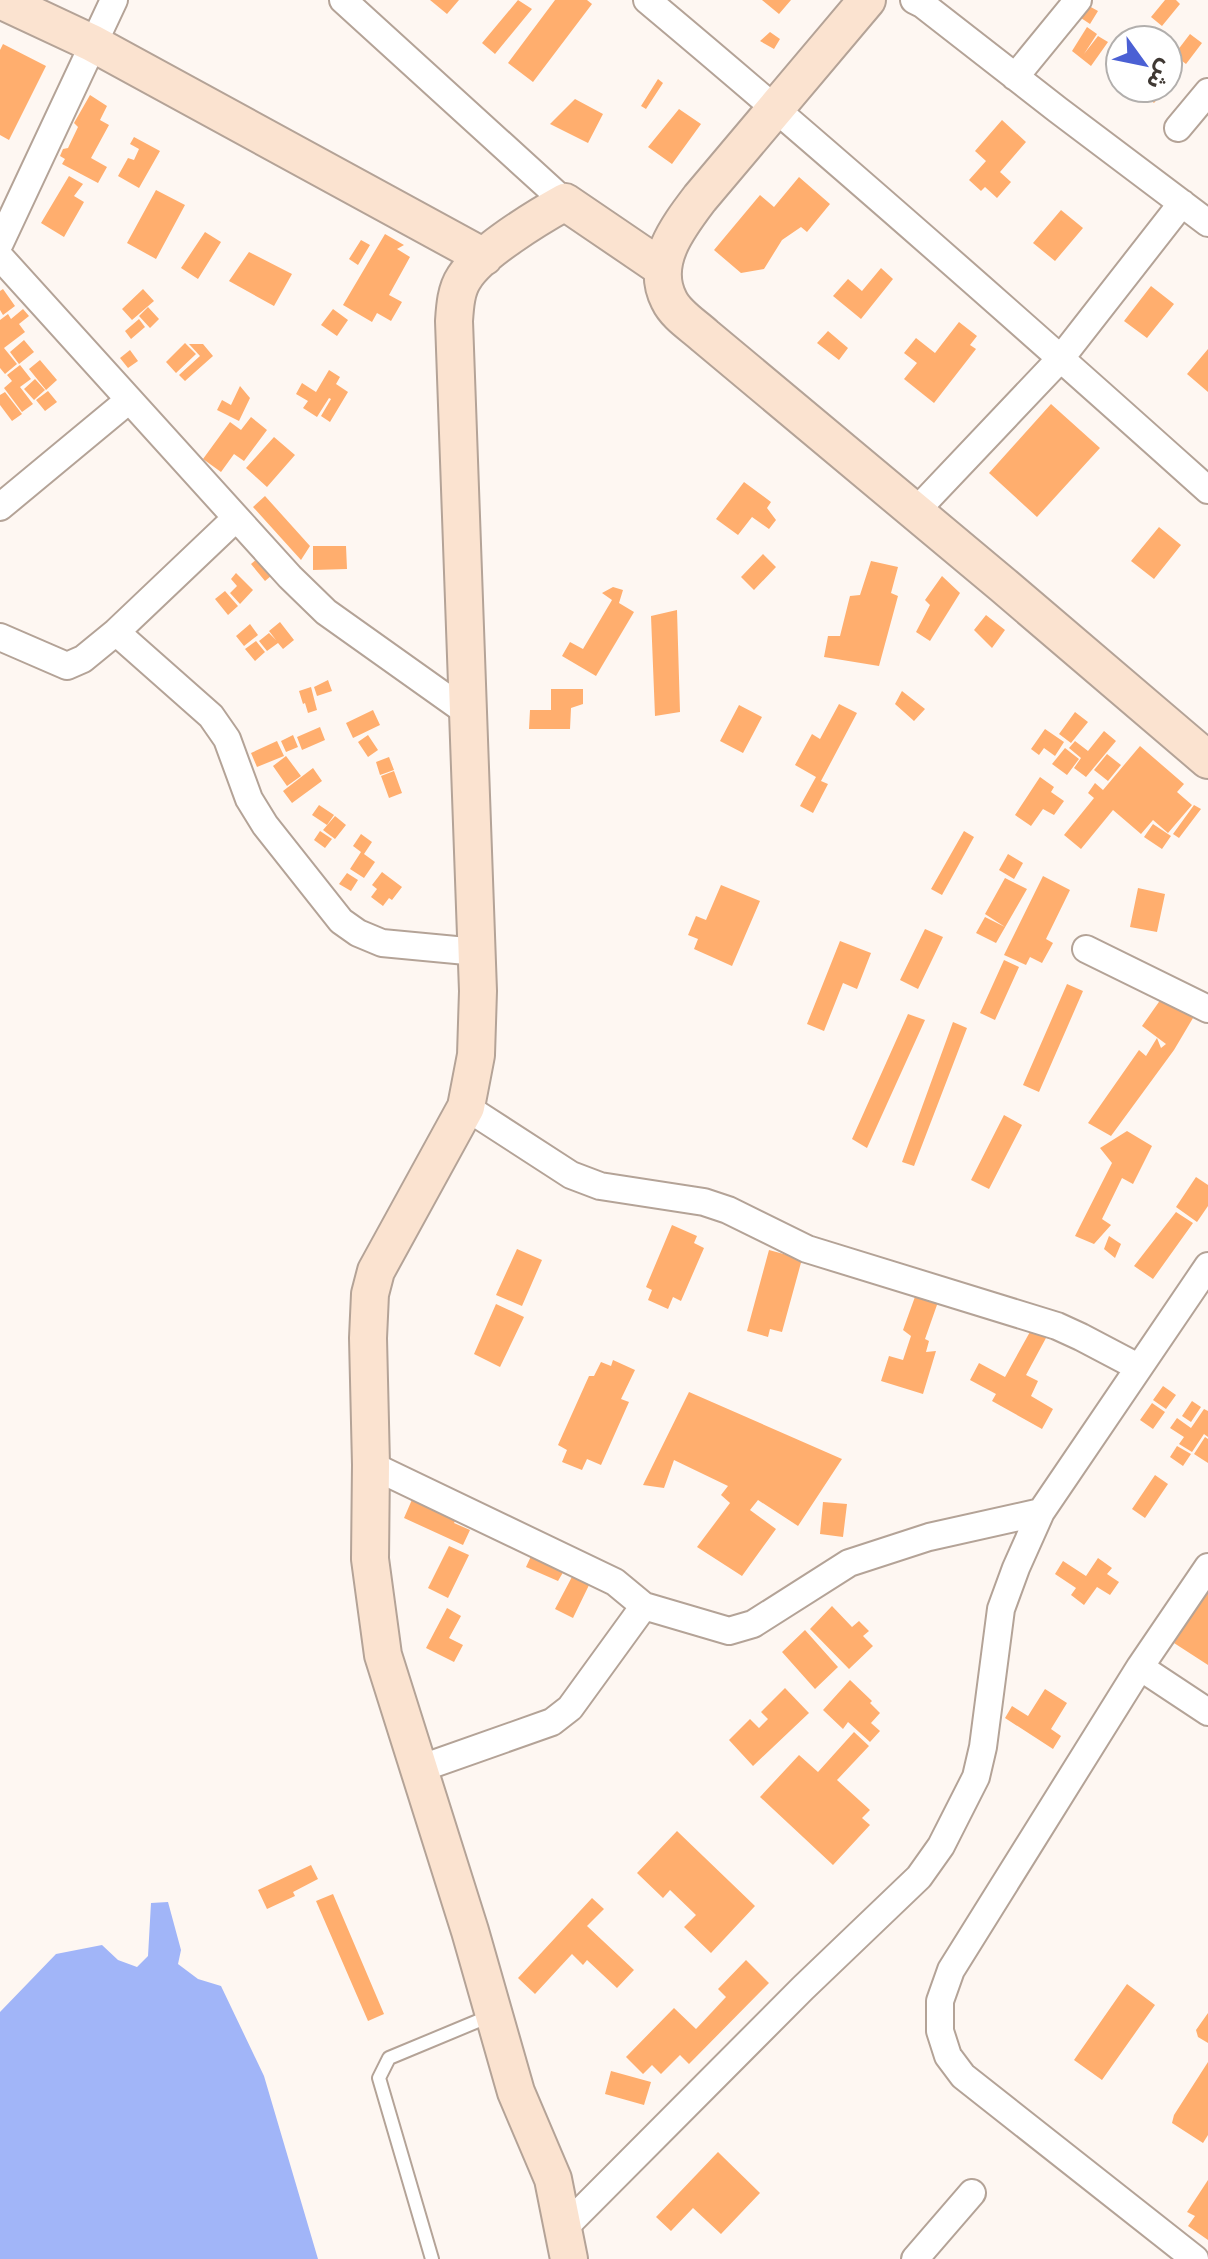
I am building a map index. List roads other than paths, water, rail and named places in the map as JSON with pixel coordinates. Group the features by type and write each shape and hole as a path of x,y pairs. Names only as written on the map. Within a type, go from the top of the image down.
{"street":[{"path":"0,0 92,43 484,257"},
{"path":"114,0 39,163 2,260 290,577 326,612 468,713"},
{"path":"343,0 565,202 662,268"},
{"path":"647,0 776,108 1208,490"},
{"path":"867,0 678,227 662,268 669,302 1208,760"},
{"path":"914,0 1208,223"},
{"path":"1015,77 1078,0"},
{"path":"1178,128 1208,92"},
{"path":"565,202 532,220 484,257 464,277 456,297 454,321 477,952 476,1055 466,1107 376,1271 370,1294 368,1338 370,1559 383,1655 470,1931 516,2092 553,2179 566,2244"},
{"path":"915,512 1061,358 1182,203"},
{"path":"0,507 129,400"},
{"path":"0,637 67,666 83,659 116,632 236,518"},
{"path":"116,632 211,716 227,739 249,799 265,825 341,921 358,933 382,943 477,952"},
{"path":"1086,949 1208,1009"},
{"path":"466,1107 571,1175 600,1186 704,1202 728,1210 807,1249 1057,1326 1138,1367"},
{"path":"566,2244 803,1988 919,1877 941,1846 976,1777 983,1747 1001,1609 1041,1512 1208,1266"},
{"path":"371,1465 615,1582 644,1606 729,1631 753,1624 849,1563 929,1537 1041,1512"},
{"path":"1195,2259 963,2076 948,2056 940,2031 940,2001 951,1970 1140,1667 1208,1567"},
{"path":"419,1769 552,1722 570,1708 644,1606"},
{"path":"1140,1667 1208,1712"},
{"path":"915,2259 972,2193"}],"lane":[{"path":"432,2259 379,2078 389,2058 493,2015"}],"water":[{"path":"168,1902 181,1950 178,1964 198,1979 221,1986 264,2076 318,2259 0,2259 0,2012 56,1954 102,1945 118,1960 137,1967 148,1956 151,1903"}]}
